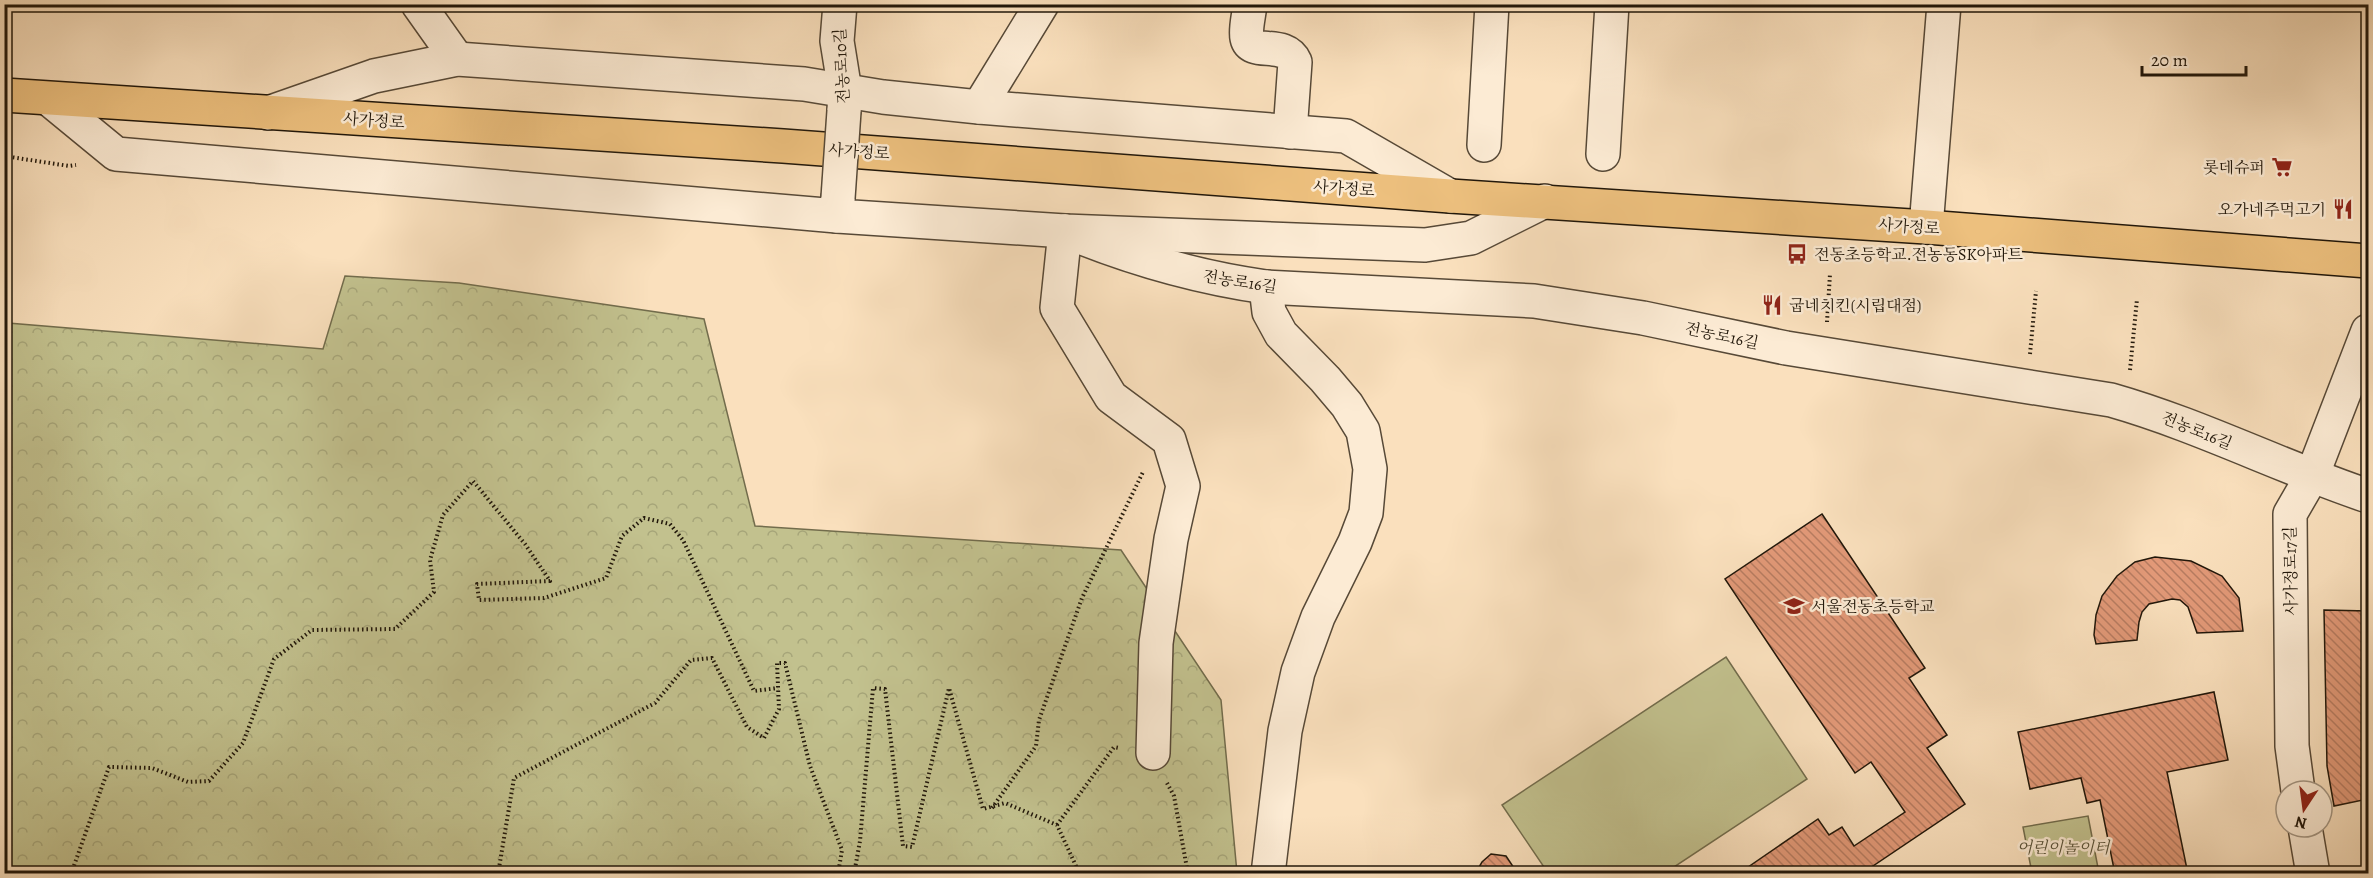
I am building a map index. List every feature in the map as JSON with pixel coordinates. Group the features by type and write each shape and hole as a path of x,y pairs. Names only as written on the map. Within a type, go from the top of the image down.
{"main road":[{"name":"사가정로","path":"4,95 783,146 1450,196 1926,227 2368,261"}],"street":[{"path":"418,4 457,59"},
{"name":"전농로10길","path":"838,207 844,101 837,41 840,4"},
{"path":"979,107 1042,4"},
{"path":"1250,4 1247,37 1249,43 1255,47 1286,51 1291,54 1295,62 1290,132"},
{"path":"1484,145 1492,4"},
{"path":"1603,154 1612,4"},
{"path":"1926,227 1944,4"},
{"name":"사가정로","path":"268,113 374,76 457,59 804,84 844,101 979,107 1346,136 1450,196"},
{"path":"50,99 116,154 838,207 1065,231 1425,245 1471,238 1545,201"},
{"path":"1065,231 1057,308 1112,397 1169,440 1183,486 1171,540 1156,643 1153,753"},
{"name":"전농로16길","path":"1065,231 1108,249 1207,278 1266,287 1534,301 1643,318 1825,354 2111,400 2155,412 2312,476 2368,496"},
{"path":"1266,287 1269,312 1281,334 1325,378 1347,405 1363,431 1370,470 1366,513 1355,542 1318,617 1298,672 1284,741 1268,873"},
{"name":"사가정로17길","path":"2296,779 2292,746 2290,514 2312,476 2368,331"},
{"path":"2307,839 2313,873"}],"path":[{"path":"4,156 69,166 103,162 116,154"},
{"path":"1825,354 1830,274"},
{"path":"2029,358 2036,291"},
{"path":"2130,374 2137,299"},
{"path":"992,808 1036,746 1039,720 1082,598 1143,472 1144,461"},
{"path":"72,873 109,767 152,768 188,783 209,781 243,743 274,659 312,630 395,629 434,592 430,560 442,515 473,481 525,544 550,581 477,584 479,600 544,598 606,578 622,536 644,518 670,524 683,540 753,691 778,688"},
{"path":"498,873 514,778 655,703 691,660 712,658 747,727 765,738 779,709 777,663 785,663 810,766 842,850 838,873"},
{"path":"854,873 860,841 873,688 885,689 903,846 912,847 949,688 983,809 1005,803 1057,825 1077,873"},
{"path":"1057,825 1114,747 1153,753 1174,796 1188,873"}],"green space":[{"path":"345,276 459,283 704,319 755,526 1121,550 1221,700 1237,873 5,873 4,313 8,323 323,349"},
{"path":"1726,657 1807,779 1665,873 1548,873 1502,805"},
{"name":"어린이놀이터","path":"2088,816 2099,873 2032,873 2023,827"}],"building":[{"path":"279,4 317,4 317,9"},
{"path":"1822,514 1925,668 1909,678 1947,735 1927,748 1965,804 1861,874 1738,874 1818,819 1829,835 1842,827 1854,846 1905,812 1871,762 1855,773 1725,579"},
{"path":"2155,557 2191,561 2222,576 2239,598 2243,631 2197,633 2188,607 2180,600 2172,599 2149,604 2142,612 2137,640 2096,644 2094,635 2096,615 2102,596 2117,576 2135,562"},
{"path":"2324,610 2368,611 2368,799 2334,806 2334,779 2329,779 2327,766"},
{"path":"2214,692 2228,760 2167,772 2188,874 2115,874 2100,800 2087,803 2081,778 2030,789 2018,732"},
{"path":"1491,854 1506,856 1518,874 1475,874 1482,862"}],"place":[{"name":"롯데슈퍼","path":"2282,167"},
{"name":"오가네주먹고기","path":"2343,209"},
{"name":"전동초등학교.전농동SK아파트","path":"1797,254"},
{"name":"굽네치킨(시립대점)","path":"1772,305"},
{"name":"서울전동초등학교","path":"1794,606"}]}
